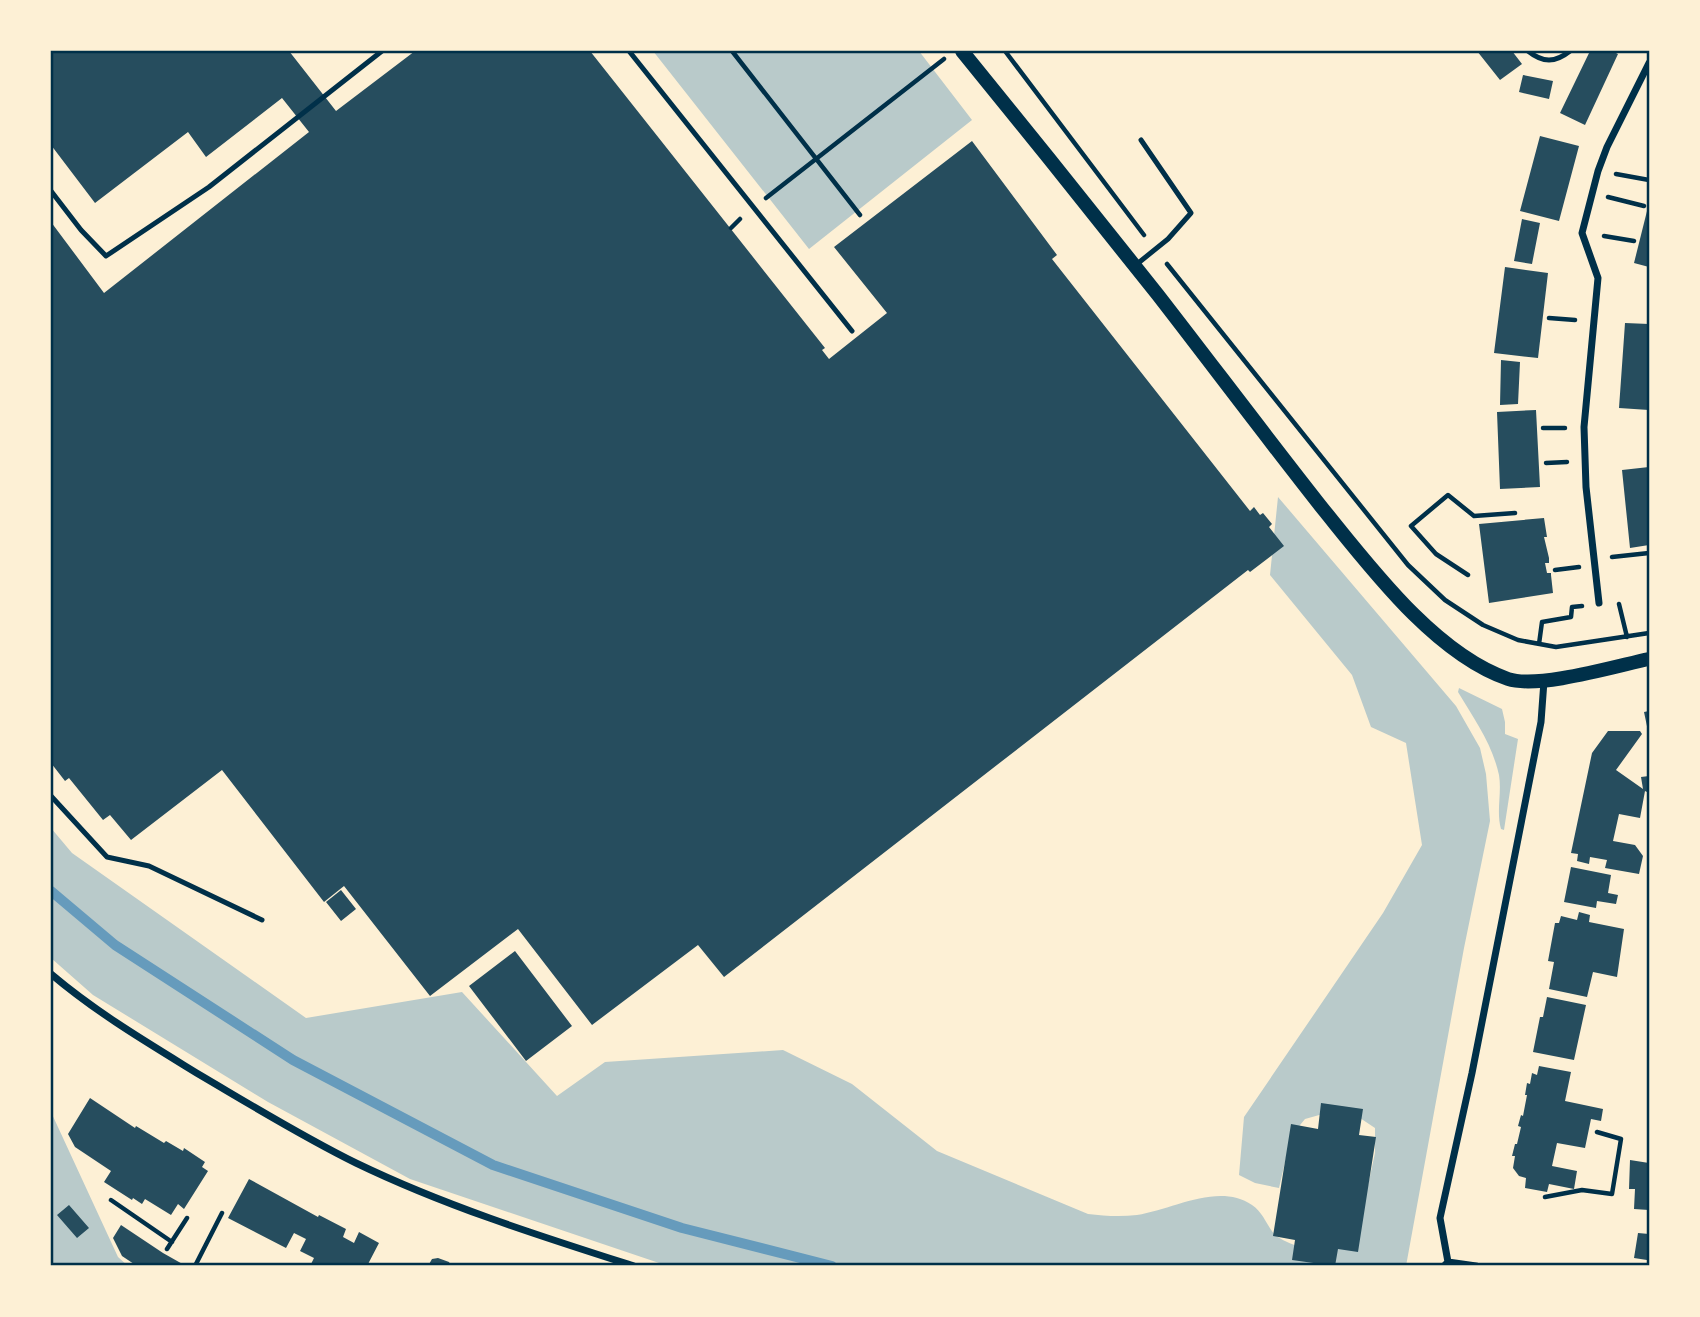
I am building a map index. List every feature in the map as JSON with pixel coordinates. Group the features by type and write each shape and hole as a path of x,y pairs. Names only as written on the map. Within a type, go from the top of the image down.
{"main road":[{"path":"962,51 1134,266 1256,426 1383,583 1443,641 1485,668 1511,680 1544,680 1649,659"}],"street":[{"path":"1599,603 1586,487 1584,427 1598,278 1582,233 1598,171 1649,63"},
{"path":"1476,1266 1446,1264 1440,1218 1472,1073 1538,735 1544,680"},
{"path":"51,974 87,1004 169,1056 354,1162 431,1197 634,1266"}],"lane":[{"path":"51,191 81,230 106,256 209,187 382,51"},
{"path":"629,51 852,331"},
{"path":"1528,51 1539,59 1550,61 1561,58 1570,51"},
{"path":"1134,266 1168,239 1191,213 1142,140"},
{"path":"51,796 107,857 149,866 262,920"}],"path":[{"path":"732,51 860,215"},
{"path":"1005,51 1155,249 1408,565 1444,600 1483,625 1518,640 1556,647 1649,633"},
{"path":"731,228 752,208 939,63"},
{"path":"1598,171 1649,180"},
{"path":"1594,193 1644,206"},
{"path":"1582,233 1634,241"},
{"path":"1549,318 1593,322"},
{"path":"1468,575 1436,554 1411,526 1448,495 1474,516 1516,513"},
{"path":"1594,559 1649,553"},
{"path":"1539,644 1542,622 1571,617 1572,607 1618,601 1627,637"},
{"path":"1545,1197 1582,1191 1612,1194 1620,1139 1597,1132"},
{"path":"111,1200 172,1242"},
{"path":"195,1264 222,1213"},
{"path":"167,1249 187,1218"}],"shaded area":[{"path":"653,51 919,51 972,120 809,249"},
{"path":"1278,497 1456,706 1480,748 1486,774 1490,821 1406,1266 668,1266 410,1179 268,1102 93,995 51,958 51,828 72,853 306,1018 462,992 557,1096 605,1062 783,1050 852,1084 937,1151 1088,1214 1137,1215 1195,1200 1225,1196 1252,1205 1275,1235 1299,1247 1367,1190 1375,1153 1375,1128 1354,1114 1330,1112 1305,1119 1291,1136 1279,1188 1255,1183 1239,1175 1244,1117 1383,913 1422,845 1406,743 1371,727 1352,675 1270,575"},
{"path":"1459,688 1502,709 1505,734 1518,739 1504,830 1501,829 1500,823 1500,782 1496,763 1482,732 1458,692"},
{"path":"51,1112 118,1257 128,1266 51,1266"}],"building":[{"path":"51,51 289,51 336,111 415,51 590,51 825,348 822,350 829,359 887,313 834,247 972,141 1057,255 1052,259 1250,511 1254,507 1272,524 1269,527 1284,546 1250,572 1248,570 724,977 698,945 592,1025 518,929 430,996 344,886 324,902 222,770 131,840 110,815 103,820 69,778 65,781 51,763 51,222 104,293 309,132 282,98 206,157 188,132 95,203 51,145"},
{"path":"1477,51 1512,51 1522,64 1500,80"},
{"path":"1590,51 1612,51 1618,54 1585,125 1560,113"},
{"path":"1523,75 1553,81 1549,99 1519,92"},
{"path":"1540,136 1579,146 1559,221 1520,211"},
{"path":"1649,208 1649,267 1634,263"},
{"path":"1522,219 1540,223 1532,264 1514,261"},
{"path":"1505,267 1548,273 1538,358 1494,353"},
{"path":"1625,323 1649,324 1649,410 1619,408"},
{"path":"1501,360 1520,362 1518,404 1500,405"},
{"path":"1536,410 1540,487 1500,489 1497,412"},
{"path":"1649,467 1649,545 1630,548 1622,470"},
{"path":"1544,518 1547,537 1544,537 1549,558 1549,563 1545,563 1547,573 1551,573 1553,593 1489,603 1479,524"},
{"path":"1649,711 1649,731 1648,731 1644,712"},
{"path":"1608,731 1640,731 1642,734 1616,770 1643,789 1641,777 1649,776 1649,793 1645,791 1640,818 1619,814 1613,841 1635,845 1643,856 1639,874 1605,868 1607,860 1590,857 1589,864 1577,861 1578,854 1571,853 1592,753"},
{"path":"1571,867 1611,875 1608,893 1618,895 1616,904 1597,901 1596,908 1564,902"},
{"path":"341,890 356,909 341,921 326,902"},
{"path":"1579,912 1590,915 1589,922 1624,929 1617,977 1593,972 1587,997 1549,989 1554,962 1548,961 1555,923 1559,923 1561,916 1577,920"},
{"path":"515,951 572,1026 526,1061 469,986"},
{"path":"1547,997 1586,1005 1574,1060 1533,1052"},
{"path":"1539,1066 1571,1072 1565,1101 1603,1109 1601,1121 1591,1119 1585,1148 1557,1143 1552,1166 1577,1171 1574,1189 1549,1184 1547,1192 1525,1188 1526,1178 1519,1176 1513,1168 1515,1156 1512,1156 1521,1127 1518,1126 1521,1115 1523,1116 1527,1083 1530,1084 1532,1073 1537,1075"},
{"path":"90,1098 135,1128 136,1126 183,1151 184,1148 205,1162 202,1167 208,1171 184,1209 178,1204 171,1215 145,1199 142,1204 133,1198 132,1200 104,1182 111,1171 75,1147 68,1134"},
{"path":"1321,1103 1363,1109 1359,1135 1376,1137 1358,1252 1338,1249 1335,1266 1292,1260 1295,1240 1273,1236 1291,1124 1318,1129"},
{"path":"1630,1160 1649,1163 1649,1210 1634,1209 1635,1189 1629,1189"},
{"path":"249,1179 318,1217 319,1215 346,1229 343,1237 354,1243 359,1232 379,1243 367,1266 315,1266 311,1264 314,1258 300,1251 306,1239 294,1233 286,1248 228,1218"},
{"path":"69,1205 89,1228 77,1238 57,1215"},
{"path":"121,1225 186,1266 137,1266 122,1256 113,1238"},
{"path":"1638,1233 1649,1234 1647,1260 1634,1258"},
{"path":"432,1259 449,1262 451,1266 428,1266"}],"waterway":[{"path":"51,891 115,945 293,1060 493,1165 682,1228 832,1266"}]}
